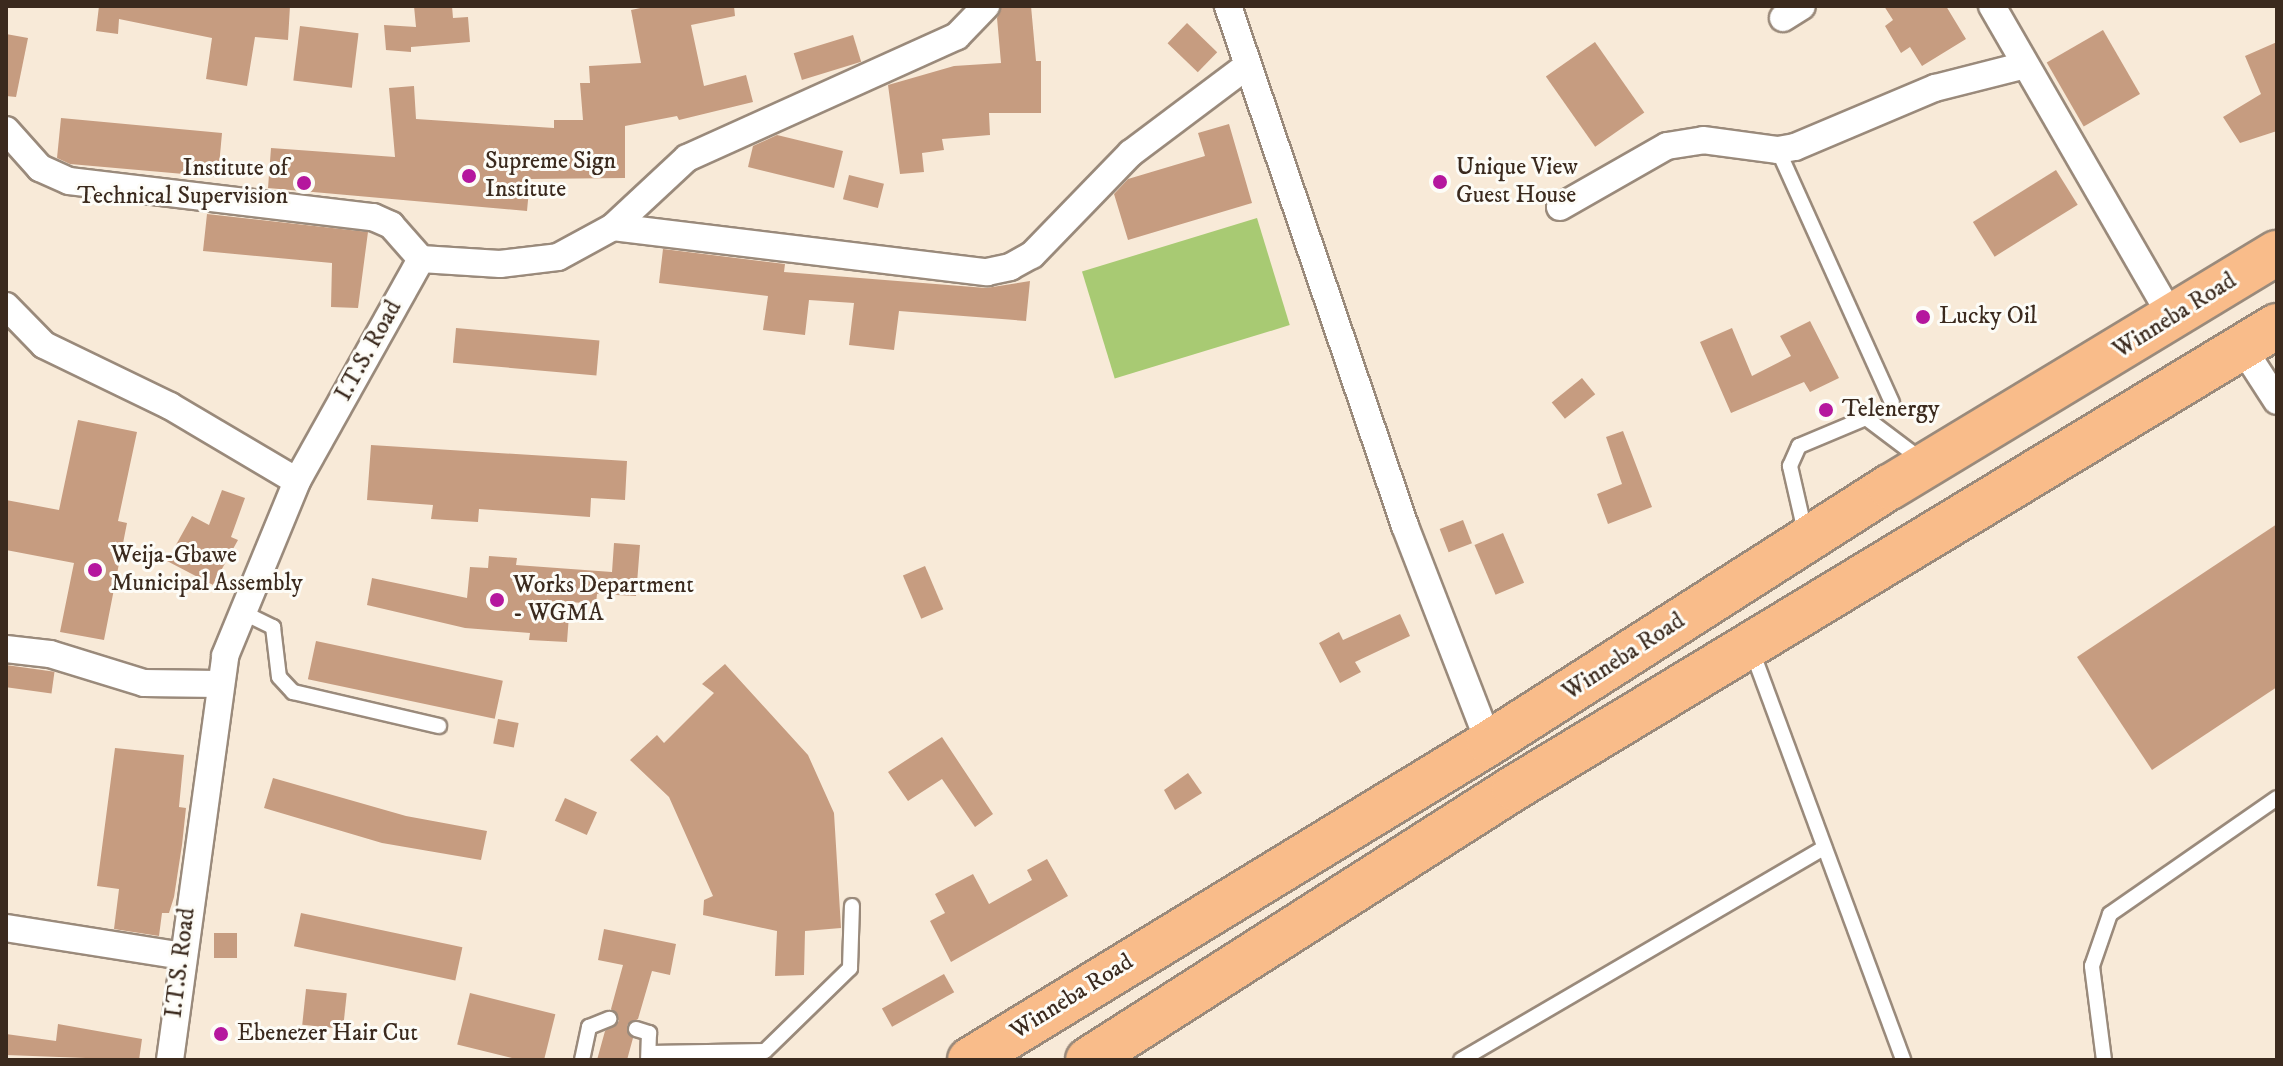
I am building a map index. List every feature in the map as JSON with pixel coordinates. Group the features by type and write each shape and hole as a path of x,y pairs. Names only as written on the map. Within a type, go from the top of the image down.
{"highway":[{"name":"Winneba Road","path":"970,1060 1489,743 1890,487 2173,319 2277,253"},
{"path":"1088,1060 1474,813 2260,336"},
{"path":"1890,487 1906,521 1926,533 1939,533"}],"street":[{"path":"6,130 40,168 69,181 373,217 391,225 421,259 530,263 558,257 613,227 687,158 957,36 986,6"},
{"path":"1228,6 1405,526 1489,743"},
{"path":"1992,6 2173,319"},
{"path":"1560,207 1667,146 1703,140 1778,150 1935,88 2025,65"},
{"path":"613,227 987,272 1010,267 1032,255 1131,153 1247,66"},
{"name":"I.T.S. Road","path":"170,1060 218,684 240,611 297,481 421,259"},
{"path":"6,306 44,345 170,406 297,481"},
{"path":"2260,336 2277,401"},
{"path":"6,649 50,654 144,683 218,684"},
{"path":"6,928 182,956"}],"lane":[{"path":"1778,150 1892,402"},
{"path":"1807,540 1790,466 1799,446 1866,418 1928,465"},
{"path":"240,611 273,627 279,677 293,692 439,726"},
{"path":"1750,646 1903,1060"},
{"path":"2104,1060 2092,966 2110,914 2277,798"},
{"path":"1461,1060 1824,848"},
{"path":"636,1029 649,1033 649,1056 765,1051 850,968 852,906"},
{"path":"582,1060 589,1027 609,1019"}],"green space":[{"path":"1257,218 1290,325 1115,379 1082,272"}],"building":[{"path":"99,6 290,6 288,40 255,37 247,86 206,79 212,38 119,19 118,34 96,31"},
{"path":"414,6 452,6 453,18 468,17 470,42 411,47 411,52 386,50 384,25 416,27"},
{"path":"650,6 734,6 735,16 691,25 704,86 746,75 753,102 679,120 677,116 625,126 625,178 530,179 527,211 268,188 271,148 395,157 389,88 414,86 416,119 554,128 554,120 583,120 580,83 590,83 589,66 641,63 631,10"},
{"path":"1002,6 1031,6 1036,61 1041,61 1041,113 989,113 990,135 942,139 944,150 922,153 924,172 900,174 888,85 954,66 1001,63 997,18"},
{"path":"1884,6 1946,6 1966,39 1922,66 1910,47 1901,53 1885,26 1893,20"},
{"path":"1187,23 1217,52 1198,72 1168,43"},
{"path":"300,26 359,33 352,88 293,81"},
{"path":"2103,30 2140,94 2084,127 2047,62"},
{"path":"6,34 28,38 16,97 6,96"},
{"path":"853,35 861,62 802,80 794,53"},
{"path":"1595,42 1644,112 1595,147 1546,76"},
{"path":"2277,42 2277,131 2240,143 2223,117 2261,94 2245,56"},
{"path":"61,118 222,133 218,177 70,164 57,158"},
{"path":"1229,124 1252,203 1128,240 1114,194 1128,179 1205,156 1198,133"},
{"path":"777,135 843,151 834,188 748,167 753,146"},
{"path":"2056,170 2078,205 1995,257 1973,222"},
{"path":"849,175 884,184 878,208 843,199"},
{"path":"207,214 368,232 358,308 331,307 332,263 203,251"},
{"path":"663,249 785,264 784,272 986,288 1030,281 1026,321 899,311 894,350 849,345 854,303 809,300 805,335 763,330 768,296 659,283"},
{"path":"1810,321 1839,378 1810,392 1804,382 1731,413 1700,342 1732,328 1752,376 1791,356 1780,336"},
{"path":"456,328 599,341 596,375 453,363"},
{"path":"1582,378 1595,394 1565,419 1552,403"},
{"name":"Weija-Gbawe Municipal Assembly","path":"78,420 137,432 118,521 127,523 104,640 60,632 74,563 6,550 6,500 59,510"},
{"path":"1623,431 1652,507 1608,524 1597,494 1622,484 1606,437"},
{"path":"371,445 627,461 625,500 591,498 590,517 479,509 478,522 431,519 433,505 367,500"},
{"path":"222,490 245,498 231,537 238,540 213,585 167,561 192,516 209,525"},
{"path":"1463,520 1472,543 1449,552 1440,529"},
{"path":"2277,524 2277,687 2152,770 2077,657"},
{"path":"1503,533 1524,583 1496,595 1474,545"},
{"path":"614,543 640,545 636,596 597,594 596,604 570,602 567,642 529,640 530,633 465,628 367,605 372,578 467,598 470,567 488,568 489,556 517,558 516,565 612,572"},
{"path":"925,566 943,609 921,619 903,575"},
{"path":"1400,614 1410,636 1355,662 1361,672 1340,683 1319,643 1339,632 1343,640"},
{"path":"316,641 503,681 495,719 308,679"},
{"path":"725,664 808,755 834,813 841,928 805,931 804,975 775,976 777,931 703,915 704,900 713,896 669,797 630,760 657,735 664,743 714,693 702,684"},
{"path":"6,665 55,672 51,694 6,687"},
{"path":"498,719 519,723 514,748 493,744"},
{"path":"942,737 993,814 975,827 942,779 908,801 888,772"},
{"path":"115,748 184,755 179,807 186,808 182,845 174,897 169,913 162,913 159,936 114,929 119,889 97,886"},
{"path":"1188,773 1202,793 1175,810 1164,790"},
{"path":"273,778 406,816 487,831 481,860 382,843 264,808"},
{"path":"565,798 597,812 587,835 555,821"},
{"path":"1047,859 1068,896 951,962 930,921 945,913 935,894 973,874 989,904 1032,880 1027,870"},
{"path":"301,913 462,947 455,981 294,946"},
{"path":"604,929 676,944 670,975 652,971 638,1019 627,1025 633,1038 627,1060 597,1060 605,1031 619,1021 611,1009 623,965 598,960"},
{"path":"214,933 237,933 237,958 214,958"},
{"path":"944,974 954,992 892,1027 882,1008"},
{"path":"306,989 347,993 343,1029 302,1025"},
{"path":"470,993 555,1014 544,1060 520,1060 457,1044"},
{"path":"58,1024 142,1039 139,1060 6,1055 6,1034 56,1041"}],"place":[{"name":"Supreme Sign Institute","path":"469,176"},
{"name":"Unique View Guest House","path":"1440,182"},
{"name":"Institute of Technical Supervision","path":"304,183"},
{"name":"Lucky Oil","path":"1923,317"},
{"name":"Telenergy","path":"1826,410"},
{"name":"Weija-Gbawe Municipal Assembly","path":"95,570"},
{"name":"Works Department - WGMA","path":"497,600"},
{"name":"Ebenezer Hair Cut","path":"221,1034"}]}
